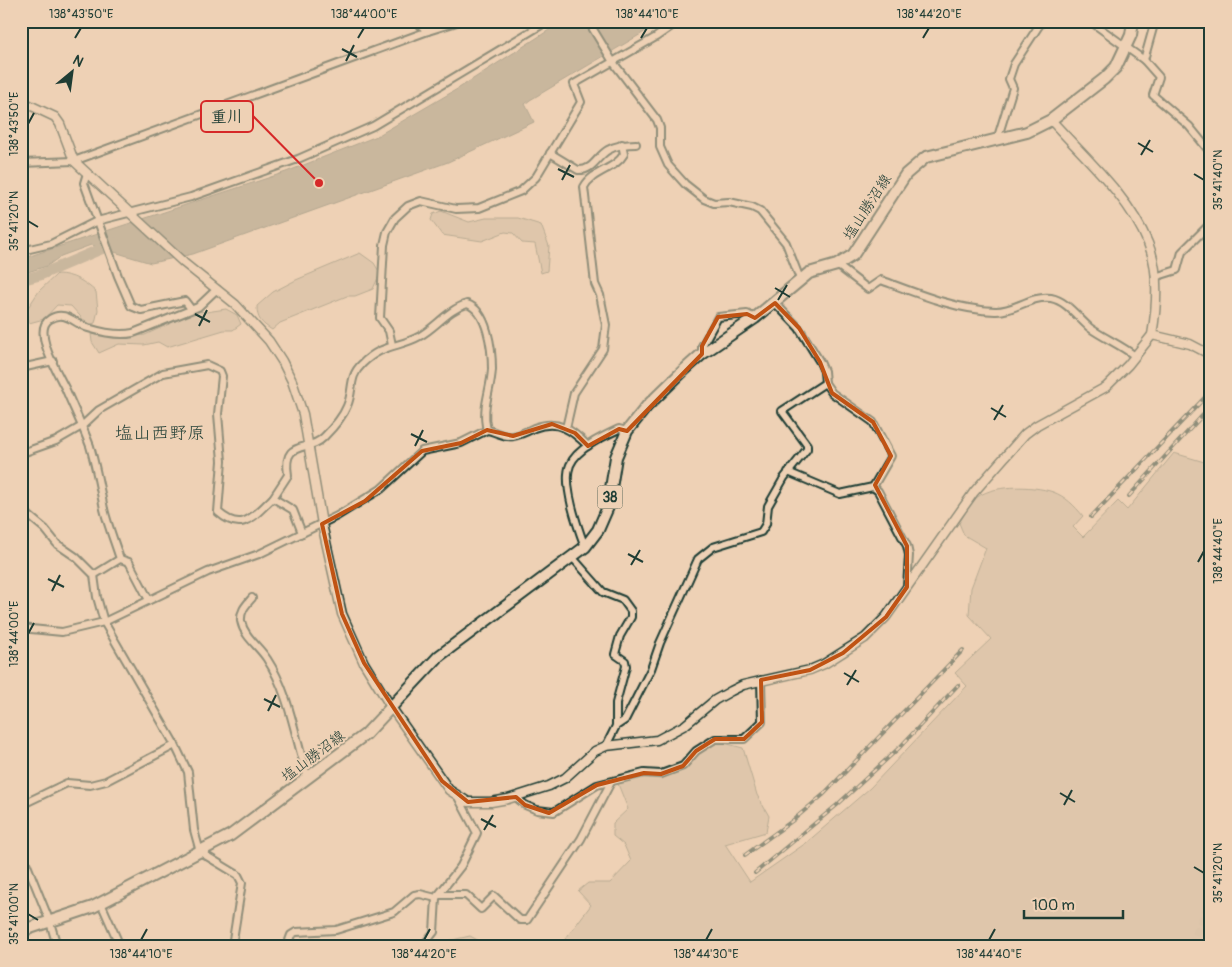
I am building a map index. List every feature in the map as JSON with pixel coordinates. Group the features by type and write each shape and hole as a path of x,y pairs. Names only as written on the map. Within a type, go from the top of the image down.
{"main road":[{"name":"塩山勝沼線","path":"21,931 101,903 231,835 366,734 439,656 573,558 585,547 604,519 608,507 616,457 627,431 647,406 702,354 775,303 800,279 815,270 837,265 853,255 906,174 926,157 1027,132 1051,120 1104,79 1116,66 1126,47 1133,21"}],"street":[{"path":"415,21 428,31"},
{"path":"21,163 74,161 428,31 460,21"},
{"path":"21,251 51,244 98,222 200,194 298,159 373,126 548,21"},
{"path":"588,21 612,62 657,120 660,128 660,147 668,165 685,184 704,199 714,203 729,202 752,207 760,211 786,244 800,279"},
{"path":"392,345 388,331 380,318 384,245 387,232 395,218 408,206 421,201 456,209 479,208 506,199 521,191 536,177 582,102 574,84 679,21"},
{"path":"997,140 1013,88 1010,79 1014,64 1042,21"},
{"path":"1090,21 1144,60 1159,77 1153,95 1189,126 1211,153"},
{"path":"1144,60 1156,21"},
{"path":"21,101 55,117 60,124 74,161 184,263 217,289 254,323 282,361 292,381 303,414 322,524 342,614 364,664 442,781 458,797 477,833 461,866 437,896 434,932 423,946"},
{"path":"458,797 468,802 480,803 516,797 565,778 595,751 606,746 657,740 685,725 715,700 744,685 810,670 843,653 865,638 879,624 974,492 1025,434 1037,425 1106,387 1135,356 1152,335 1156,309 1155,277 1149,245 1135,218 1051,120"},
{"path":"550,153 578,170 584,170 590,168 606,151 622,144 636,144"},
{"path":"566,428 574,393 603,349 606,326 600,295 595,284 584,187 589,178 620,160 624,154 622,144"},
{"path":"87,173 84,182 118,276 132,306 141,310 185,301 191,309"},
{"path":"1155,277 1177,270 1182,252 1211,223"},
{"path":"837,265 868,289 881,280 911,291 973,308 996,311 1032,300 1051,298 1065,306 1089,327 1135,356"},
{"path":"120,560 82,426 42,333 47,321 52,317 68,317 86,328 124,335 133,333 205,302 217,289"},
{"path":"775,303 799,328 813,354 820,362 824,371 825,383 832,393 872,422 890,453 891,456 873,487"},
{"path":"21,456 25,452 56,441 82,426 99,410 163,373 207,365 213,366 222,376 218,414 222,461 218,512 230,522 238,524 253,516 273,498 288,475 286,465 289,454 297,447 323,438 347,408 352,379 362,363 382,349 418,337 462,306 473,306 482,319 488,338 492,370 483,416 487,430"},
{"path":"702,354 702,346 718,317 747,314 755,318"},
{"path":"1152,335 1190,344 1211,355"},
{"path":"21,368 53,361"},
{"path":"616,726 624,720 651,669 660,643 698,560 713,548 761,532 766,524 768,506 788,472 803,456 807,445 782,411 825,383"},
{"path":"21,628 62,632 104,622 208,572 259,554 322,524 381,490 422,451 461,443 487,430 513,436 541,425 552,424 566,428 588,446"},
{"path":"585,547 576,524 568,475 570,465 588,446 619,429 627,431"},
{"path":"788,472 840,494 873,487 878,490 907,546 909,555 907,587"},
{"path":"273,498 293,510 302,533"},
{"path":"21,509 45,529 57,544 76,557 94,575 97,597 104,622 175,745 188,772 194,830 200,852 238,875 242,883 232,946"},
{"path":"573,558 603,592 624,600 631,611 630,617 620,636 615,654 625,661 626,666 616,703 616,726 606,746"},
{"path":"94,575 120,560 129,562 149,600"},
{"path":"252,598 244,606 241,614 242,623 245,632 266,658 284,690 308,778"},
{"path":"516,797 526,805 549,813 554,812 597,785 644,773 661,774 683,766 696,751 715,740 744,739 762,722 761,680"},
{"path":"21,805 67,783 90,785 106,781 175,745"},
{"path":"287,946 291,935 296,932 336,930 394,912 414,895 420,894 437,896 466,895 481,909 494,896 520,920 527,920 581,839 611,782"},
{"path":"21,850 50,922 57,946"},
{"path":"101,903 120,946"}],"highlighted area":[{"path":"775,303 799,328 820,362 832,393 873,422 891,456 875,485 907,546 907,587 886,617 843,653 810,670 761,680 762,722 744,739 715,739 696,751 683,766 661,774 644,773 597,785 549,813 525,805 516,797 468,802 442,781 364,663 342,614 322,524 365,501 422,451 461,443 487,430 513,436 552,424 575,433 588,446 619,429 627,431 702,354 702,346 718,317 747,314 755,318"}],"shaded area":[{"path":"563,21 663,21 530,100 525,104 534,122 448,162 193,254 151,263 91,245 61,256 47,266 21,274 21,259 286,172 377,136 459,88"},
{"path":"441,211 469,222 486,218 518,218 541,225 549,246 547,271 541,273 535,244 522,243 513,233 505,232 482,241 442,235 431,220 433,214"},
{"path":"360,253 374,263 380,273 373,289 355,296 347,296 280,323 272,330 260,320 257,306 273,292 296,280"},
{"path":"57,274 68,275 78,279 96,292 98,310 95,323 88,325 71,306 57,305 44,319 29,323 27,309 39,291"},
{"path":"226,309 237,315 241,324 233,330 224,330 167,347 158,342 144,345 119,344 99,353 92,342 91,334 121,338 145,335 197,311 206,312"},
{"path":"1174,453 1211,464 1211,946 526,946 563,942 591,905 578,891 588,883 610,883 631,861 624,845 613,836 613,823 628,809 618,784 640,777 662,779 689,766 697,752 720,742 743,748 757,795 769,816 766,832 725,844 750,882 806,843 870,788 967,686 955,673 991,639 969,615 971,588 986,548 964,535 959,523 974,500 990,491 1012,487 1034,488 1053,492 1070,502 1083,516 1073,527 1083,537 1118,501 1127,510"},
{"path":"470,936 489,946 440,946 443,942"}],"waterway":[{"path":"21,280 40,275 115,243"}],"tunnel":[{"path":"1191,946 1211,899"}],"railway":[{"path":"1091,517 1211,391"},
{"path":"1129,496 1211,406"},
{"path":"745,855 792,821 823,795 963,650"},
{"path":"755,873 837,805 900,747 958,685"}],"place":[{"name":"重川","path":"319,183"}],"district":[{"name":"塩山西野原","path":"160,433"}]}
